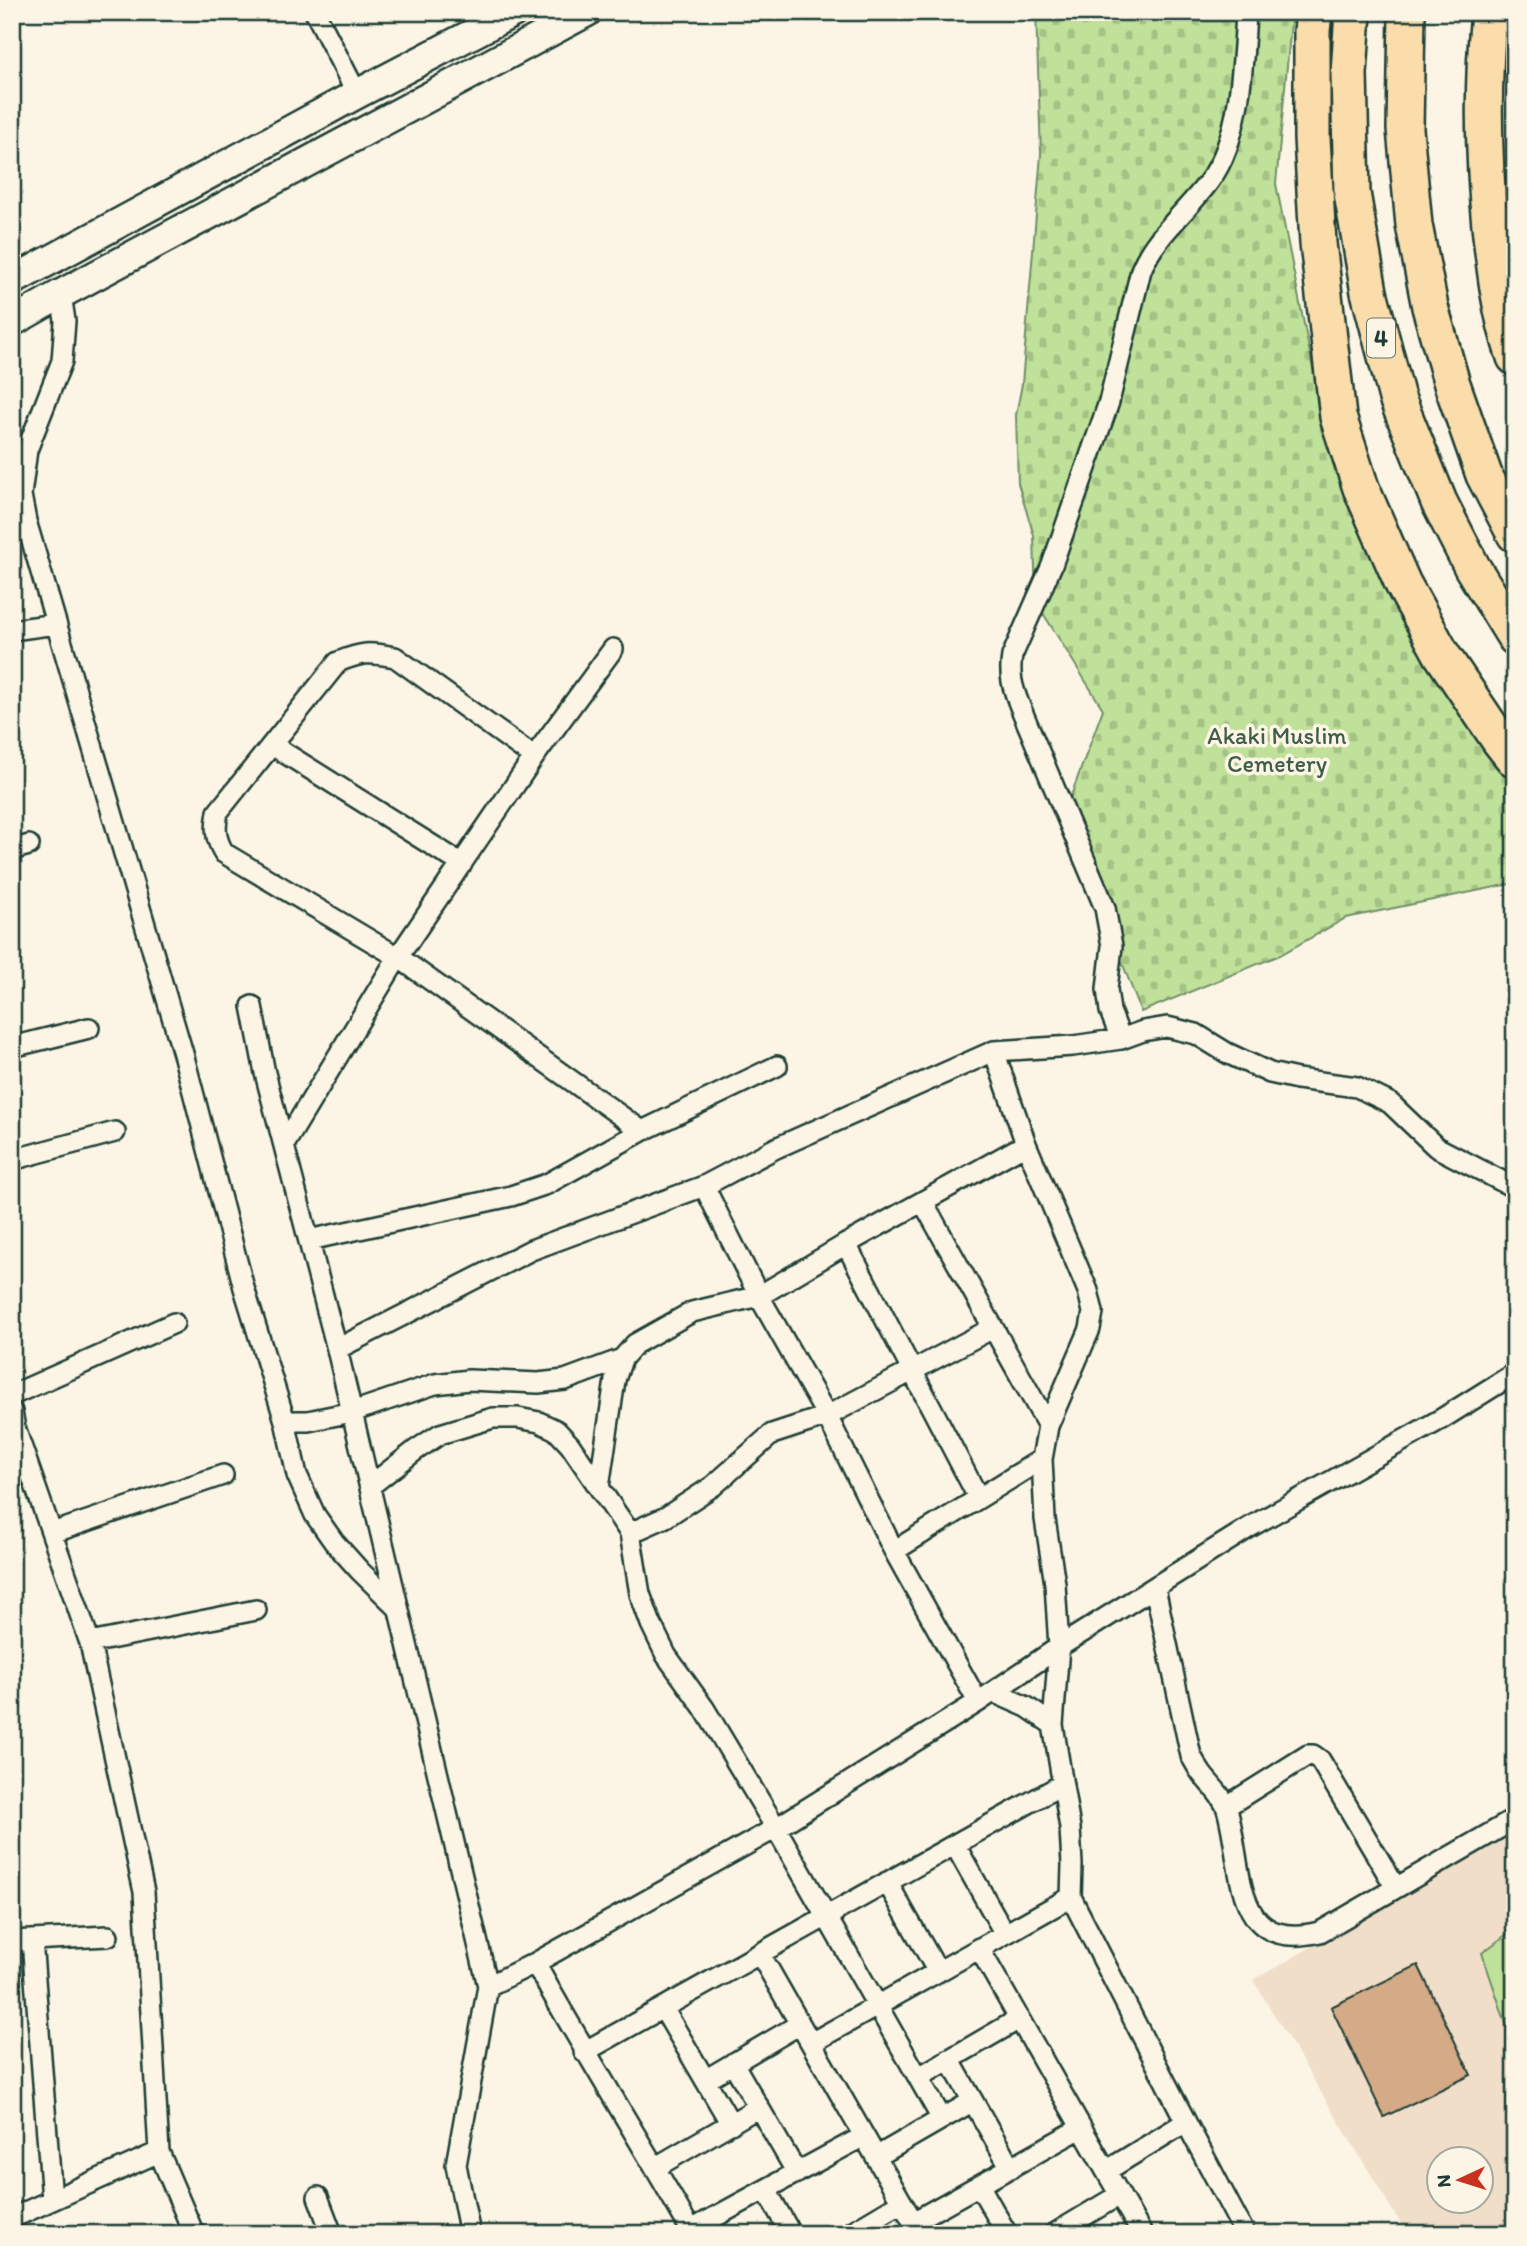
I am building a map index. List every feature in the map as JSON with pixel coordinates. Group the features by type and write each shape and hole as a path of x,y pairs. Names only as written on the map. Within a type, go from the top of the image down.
{"highway":[{"path":"1314,12 1312,138 1318,243 1338,417 1361,488 1404,584 1442,655 1515,760"},
{"name":"4","path":"1353,12 1349,74 1352,193 1369,292 1396,398 1439,502 1472,568 1515,637"},
{"name":"4","path":"1407,12 1405,129 1414,225 1430,307 1452,384 1484,475 1515,534"},
{"path":"1489,12 1484,65 1483,131 1488,205 1496,282 1515,357"}],"street":[{"path":"316,12 357,94"},
{"path":"12,281 514,12"},
{"path":"12,322 61,293 587,12"},
{"path":"1121,1039 1110,1011 1107,989 1112,946 1105,908 1011,684 1010,670 1013,656 1052,565 1109,402 1147,253 1194,201 1226,155 1234,122 1244,52 1246,12"},
{"path":"61,293 65,321 62,360 27,450 21,495 26,521 184,1057 244,1289 285,1421 297,1475 315,1515 360,1571 398,1609"},
{"path":"12,630 56,624"},
{"path":"284,1145 398,957 534,757 613,649"},
{"path":"534,757 395,657 372,652 354,655 338,662 218,812 215,829 217,841 224,853 398,957 642,1131"},
{"path":"272,745 461,864"},
{"path":"252,1006 265,1073 337,1349 488,1986 456,2165 470,2234"},
{"path":"337,1349 531,1250 704,1186 776,1148 994,1051 1073,1046 1121,1039 1143,1031 1167,1027 1196,1034 1227,1053 1270,1073 1357,1087 1390,1103 1436,1147 1515,1188"},
{"path":"12,1047 89,1028"},
{"path":"994,1051 1026,1144 1088,1291 1093,1312 1090,1329 1048,1426 1042,1459 1045,1519 1055,1584 1059,1647 1053,1725 1070,1828 1071,1896 1245,2234"},
{"path":"309,1240 511,1196 535,1188 574,1170 642,1131 777,1066"},
{"path":"12,1160 115,1132"},
{"path":"599,1487 615,1380 622,1359 635,1344 692,1312 759,1296 846,1244 1026,1144"},
{"path":"704,1186 759,1296 827,1416 894,1551 986,1697 1027,1707 1053,1725"},
{"path":"923,1202 1048,1426"},
{"path":"846,1244 978,1497"},
{"path":"12,1395 174,1324"},
{"path":"630,1533 666,1517 713,1486 772,1434 827,1416 993,1328"},
{"path":"285,1421 308,1421 352,1412 435,1384 469,1380 538,1383 565,1380 622,1359"},
{"path":"488,1986 535,1963 776,1828 1250,1527 1443,1418 1515,1373"},
{"path":"370,1486 440,1434 493,1418 539,1422 556,1430 570,1445 630,1533 640,1594 666,1655 704,1708 776,1828 942,2119"},
{"path":"12,1485 14,1420"},
{"path":"14,1420 90,1643 144,1892 159,2152 194,2234"},
{"path":"894,1551 1042,1459"},
{"path":"52,1533 223,1475"},
{"path":"1155,1588 1192,1756 1200,1772 1227,1806 1242,1895 1258,1923 1272,1932 1286,1936 1320,1932 1515,1819"},
{"path":"90,1643 256,1610"},
{"path":"1227,1806 1308,1755 1313,1755 1320,1760 1396,1888"},
{"path":"584,2052 1061,1785"},
{"path":"955,1844 1004,1934"},
{"path":"887,1882 938,1972"},
{"path":"811,2043 1071,1896"},
{"path":"12,1941 108,1936"},
{"path":"32,1940 52,2200"},
{"path":"979,1948 1142,2234"},
{"path":"760,1954 917,2228 979,2185 1081,2128"},
{"path":"535,1963 584,2052 656,2167 692,2232 864,2136"},
{"path":"663,2008 731,2124"},
{"path":"919,2077 1019,2019"},
{"path":"705,2080 800,2024"},
{"path":"949,2059 1011,2168"},
{"path":"733,2063 797,2172"},
{"path":"876,2157 973,2101"},
{"path":"656,2167 759,2107"},
{"path":"1106,2171 1186,2122"},
{"path":"12,2218 159,2152"},
{"path":"979,2185 1007,2234"},
{"path":"766,2190 791,2234"},
{"path":"1054,2234 1119,2195"},
{"path":"318,2197 331,2234"},
{"path":"848,2234 902,2203"}],"shaded area":[{"path":"1515,1831 1515,2234 1407,2234 1253,1980"}],"green space":[{"name":"Akaki Muslim Cemetery","path":"1036,12 1292,12 1276,184 1327,439 1386,592 1515,780 1515,883 1346,918 1280,955 1141,1012 1065,812 1103,709 1036,602 1034,536 1018,483 1016,415 1022,384 1041,154"},
{"path":"1515,1928 1515,2050 1482,1953"}],"building":[{"path":"1418,1965 1471,2075 1384,2117 1331,2007"}]}
